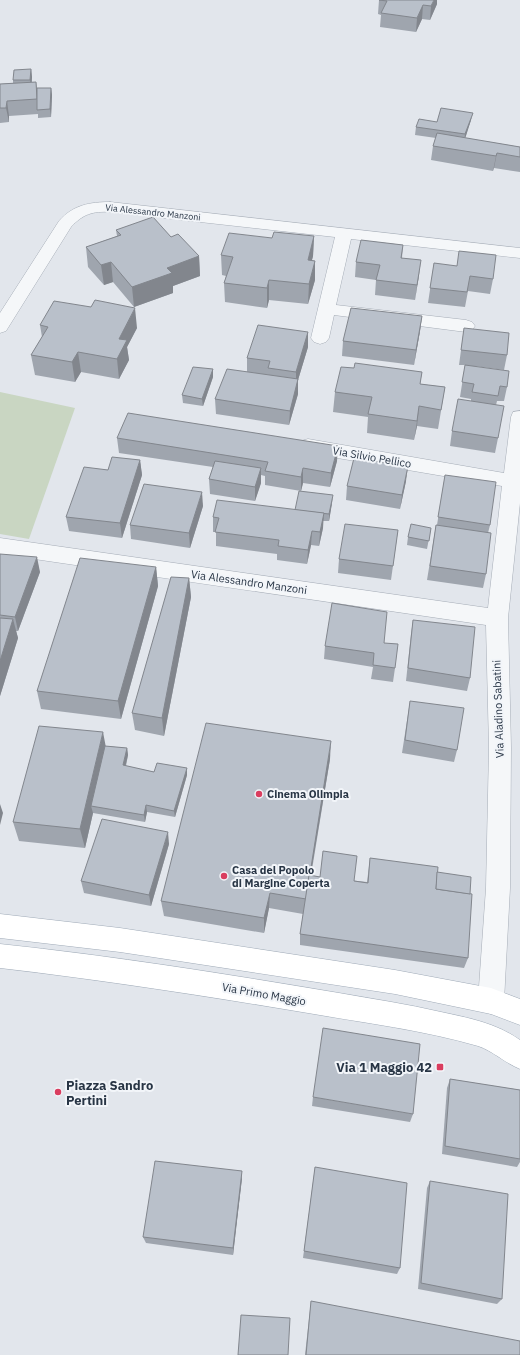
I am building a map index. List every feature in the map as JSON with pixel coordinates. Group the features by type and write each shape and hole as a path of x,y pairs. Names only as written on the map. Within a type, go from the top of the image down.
{"main road":[{"path":"0,926 120,940 388,981 491,1002 520,1012"},
{"name":"Via Primo Maggio","path":"0,956 54,962 215,985 410,1018 482,1034 503,1044 520,1056"}],"street":[{"name":"Via Alessandro Manzoni","path":"0,327 65,224 74,214 90,207 110,207 520,252"},
{"path":"320,338 344,233"},
{"path":"326,309 466,326"},
{"name":"Via Aladino Sabatini","path":"491,1002 498,888 500,748 497,618 520,417"},
{"name":"Via Silvio Pellico","path":"294,444 512,481"},
{"name":"Via Alessandro Manzoni","path":"0,546 497,618"}],"green space":[{"path":"0,392 75,408 29,539 0,534"}],"building":[{"path":"379,0 434,0 431,6 423,5 417,18 381,13 387,1"},
{"path":"31,69 30,80 13,80 14,70"},
{"path":"36,82 37,99 7,101 6,108 0,108 0,84"},
{"path":"37,88 51,88 50,109 37,110"},
{"path":"441,108 473,113 465,134 416,127 419,119 437,122"},
{"path":"437,133 520,147 520,157 497,153 496,156 433,146"},
{"path":"153,217 171,237 178,234 199,256 167,268 172,273 132,287 111,262 101,265 86,247 121,235 116,230"},
{"path":"274,232 314,236 308,260 315,261 309,284 269,280 267,288 224,283 233,257 221,255 229,233 272,238"},
{"path":"361,240 403,245 401,258 421,260 417,285 376,280 380,265 356,262"},
{"path":"459,251 496,255 493,279 470,276 467,292 430,288 434,263 457,266"},
{"path":"95,300 135,308 119,339 127,340 117,359 78,352 72,362 31,355 48,327 40,325 54,301 91,307"},
{"path":"351,308 422,316 416,350 343,341"},
{"path":"258,325 308,332 296,372 268,368 270,361 247,358"},
{"path":"464,328 509,333 507,355 461,350"},
{"path":"355,363 422,372 420,384 445,387 441,410 419,406 417,421 368,414 372,397 335,392 341,367 354,368"},
{"path":"465,365 509,371 507,387 500,386 498,396 472,392 474,384 462,382"},
{"path":"193,367 213,369 202,399 182,395"},
{"path":"227,369 298,379 290,411 215,399"},
{"path":"458,399 504,406 498,438 452,431"},
{"path":"128,413 338,446 331,473 303,468 301,477 265,471 268,462 117,438"},
{"path":"112,457 140,460 120,523 66,517 84,467 108,470"},
{"path":"354,458 408,466 402,495 347,486"},
{"path":"215,461 261,468 255,487 209,479"},
{"path":"445,475 496,482 490,525 438,517"},
{"path":"144,484 202,492 189,533 130,525"},
{"path":"299,491 333,495 329,514 295,510"},
{"path":"217,500 324,513 320,532 312,531 308,550 278,546 279,540 215,532 219,518 213,517"},
{"path":"345,524 398,530 393,566 339,559"},
{"path":"411,524 431,528 429,541 408,537"},
{"path":"436,525 491,533 486,574 430,566"},
{"path":"0,554 37,557 15,617 0,615"},
{"path":"80,558 156,567 118,701 37,691"},
{"path":"171,577 189,578 162,718 132,713"},
{"path":"332,603 387,612 384,643 398,644 395,668 373,665 374,653 325,646"},
{"path":"0,618 13,619 0,661"},
{"path":"413,620 475,627 470,678 408,668"},
{"path":"410,701 464,708 457,750 405,740"},
{"path":"206,723 331,741 306,899 270,893 264,918 161,901"},
{"path":"39,726 103,732 80,829 13,822"},
{"path":"105,746 127,748 123,765 154,772 157,763 187,768 174,811 146,805 144,815 91,806"},
{"path":"102,819 168,832 149,895 81,881"},
{"path":"323,851 357,856 354,881 368,883 370,858 438,867 436,889 472,894 468,958 300,934 309,875 320,877"},
{"path":"437,872 471,877 470,894 436,889"},
{"path":"323,1028 420,1044 413,1114 313,1097"},
{"path":"450,1079 520,1090 520,1159 445,1146"},
{"path":"155,1161 242,1171 233,1248 143,1237"},
{"path":"315,1167 407,1183 400,1268 304,1251"},
{"path":"430,1181 508,1194 502,1299 421,1283"},
{"path":"311,1301 520,1341 520,1355 306,1355"},
{"path":"241,1315 290,1318 288,1355 238,1355"}],"place":[{"name":"Cinema Olimpia","path":"259,794"},
{"name":"Casa del Popolo di Margine Coperta","path":"224,876"},
{"name":"Via 1 Maggio 42","path":"440,1067"},
{"name":"Piazza Sandro Pertini","path":"58,1092"}]}
